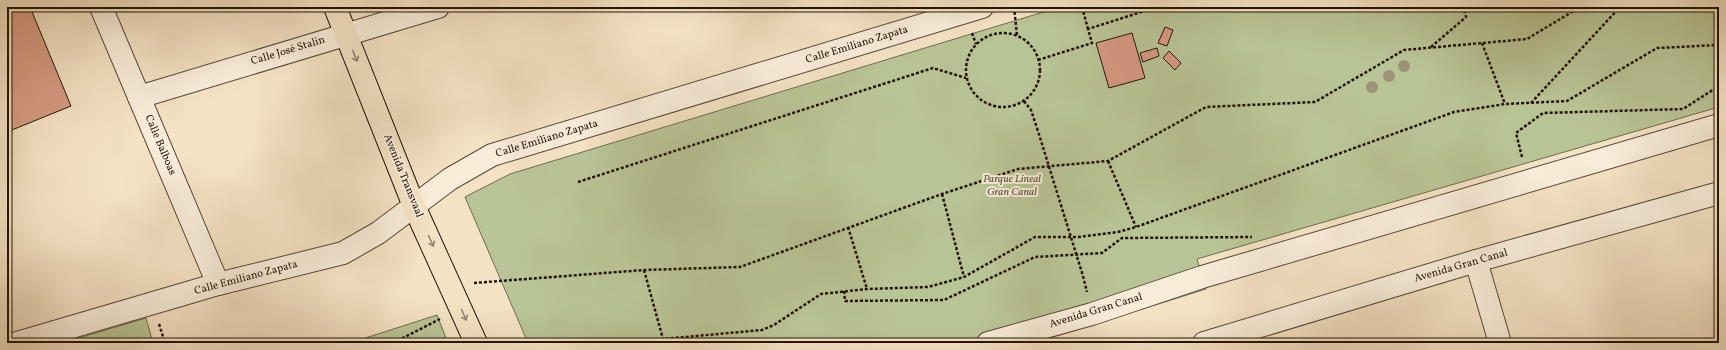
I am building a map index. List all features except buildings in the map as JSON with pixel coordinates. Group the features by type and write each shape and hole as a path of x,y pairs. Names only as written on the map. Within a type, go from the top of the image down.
{"main road":[{"name":"Avenida Transvaal","path":"335,7 414,206 452,286 476,343"}],"street":[{"name":"Calle Balboas","path":"101,7 218,284"},
{"name":"Calle José Stalin","path":"139,97 438,7"},
{"name":"Calle Emiliano Zapata","path":"17,343 218,284 343,253 378,233 450,179 492,155 971,9"},
{"name":"Avenida Gran Canal","path":"988,343 1092,314 1202,277 1719,125"},
{"name":"Avenida Gran Canal","path":"1204,343 1476,262 1719,193"},
{"path":"1476,262 1500,343"}],"path":[{"path":"1014,7 1017,35"},
{"path":"1038,60 1092,43 1082,7"},
{"path":"1088,29 1157,7"},
{"path":"1431,48 1466,17 1463,7"},
{"path":"393,343 439,320 452,286 644,270 740,267 848,227 1018,169 1108,161 1206,107 1315,102 1404,50 1527,40 1580,7"},
{"path":"1531,104 1620,7"},
{"path":"1006,33 1017,35 1033,48 1040,69 1038,81 1033,92 1024,101 1013,106 1001,108 989,105 979,99 971,90 966,78 966,66 969,54 976,44 985,37 1006,33"},
{"path":"1482,43 1504,104"},
{"path":"657,343 663,339 762,330 774,325 821,294 867,289 928,287 964,277 1035,237 1078,237 1118,232 1136,227 1454,112 1504,104 1531,104 1567,101 1657,48 1719,45"},
{"path":"578,182 933,68 966,78"},
{"path":"1522,158 1516,134 1543,113 1683,109 1719,86"},
{"path":"1024,101 1031,110 1082,276"},
{"path":"1108,161 1136,227"},
{"path":"942,194 964,277"},
{"path":"848,227 867,289"},
{"path":"844,291 845,300 944,300 1035,258 1102,253 1122,238 1259,236"},
{"path":"644,270 663,339"}],"green space":[{"name":"Parque Lineal Gran Canal","path":"1060,7 1719,7 1719,107 1197,259 1206,289 1053,337 1054,343 528,343 465,197 510,174"},
{"path":"437,315 448,343 350,343"},
{"path":"146,318 153,343 62,343"}]}
